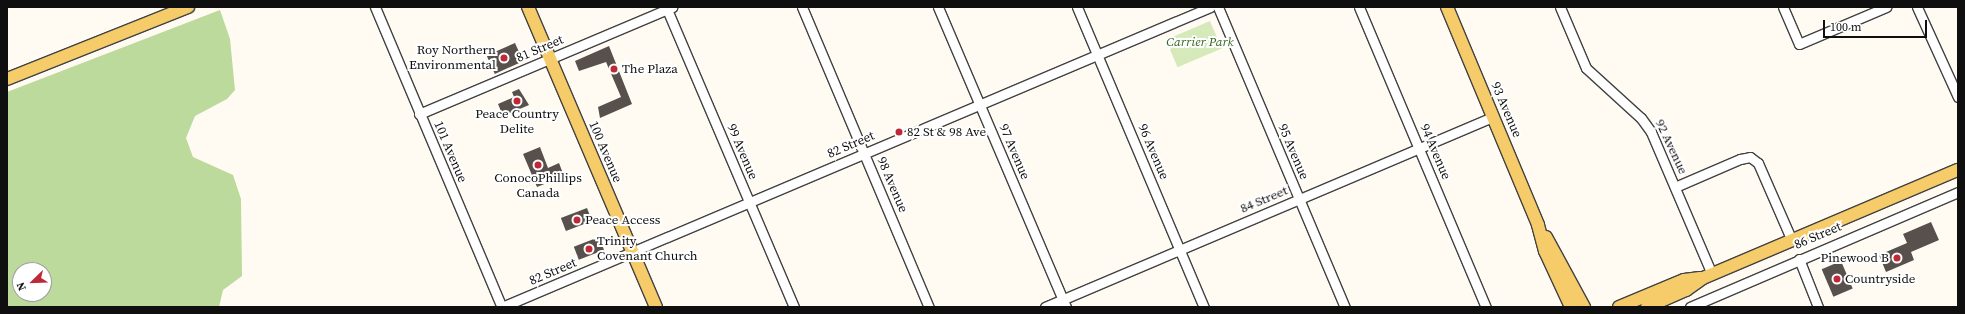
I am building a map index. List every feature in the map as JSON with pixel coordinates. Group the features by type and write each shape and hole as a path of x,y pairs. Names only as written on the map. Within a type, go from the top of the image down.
{"main road":[{"path":"7,78 188,7"},
{"name":"100 Avenue","path":"528,7 656,307"},
{"name":"93 Avenue","path":"1446,7 1494,117 1538,225 1545,250 1571,307"},
{"name":"86 Street","path":"1647,307 1686,290 1708,276 1958,170"},
{"name":"93 Avenue","path":"1538,225 1584,307"},
{"name":"86 Street","path":"1620,307 1684,280 1708,276"}],"street":[{"name":"101 Avenue","path":"374,7 502,307"},
{"name":"98 Avenue","path":"802,7 929,307"},
{"name":"97 Avenue","path":"938,7 1064,303"},
{"name":"96 Avenue","path":"1077,7 1204,307"},
{"name":"82 Street","path":"502,307 1210,7"},
{"name":"95 Avenue","path":"1218,7 1345,307"},
{"name":"94 Avenue","path":"1359,7 1486,307"},
{"name":"92 Avenue","path":"1560,7 1586,68 1646,124 1675,187 1708,276"},
{"path":"1783,7 1799,44 1886,7"},
{"path":"1917,7 1958,97"},
{"name":"81 Street","path":"419,114 668,8"},
{"name":"99 Avenue","path":"668,8 794,307"},
{"name":"84 Street","path":"1045,307 1064,303 1180,249 1494,117"},
{"path":"1675,187 1740,158 1750,157 1758,163 1792,241"},
{"name":"86 Street","path":"1690,307 1958,192"},
{"path":"1799,259 1818,307"}],"green space":[{"path":"220,10 230,39 235,90 227,99 195,116 186,138 193,157 233,175 241,199 242,276 223,290 219,307 7,307 7,92"},
{"name":"Carrier Park","path":"1210,21 1222,49 1178,67 1166,40"}],"building":[{"name":"Roy Northern Environmental","path":"515,43 523,61 495,74 487,56"},
{"name":"The Plaza","path":"609,46 632,104 600,118 598,107 621,97 606,62 579,71 575,61"},
{"name":"Peace Country Delite","path":"519,89 529,105 503,116 498,104 514,97 512,92"},
{"name":"ConocoPhillips Canada","path":"540,147 548,168 559,163 564,176 537,187 523,154"},
{"name":"Peace Access","path":"587,208 592,221 566,231 561,218"},
{"path":"1931,222 1939,240 1911,252 1914,260 1886,272 1879,255 1907,243 1903,234"},
{"name":"Trinity Covenant Church","path":"599,237 604,250 579,260 574,247"},
{"name":"Countryside","path":"1841,261 1853,289 1833,297 1822,269"}],"place":[{"name":"Roy Northern Environmental","path":"504,58"},
{"name":"The Plaza","path":"614,69"},
{"name":"Peace Country Delite","path":"517,101"},
{"name":"82 St & 98 Ave","path":"899,132"},
{"name":"ConocoPhillips Canada","path":"538,165"},
{"name":"Peace Access","path":"577,220"},
{"name":"Trinity Covenant Church","path":"589,249"},
{"name":"Pinewood B","path":"1897,258"},
{"name":"Countryside","path":"1837,279"}]}
